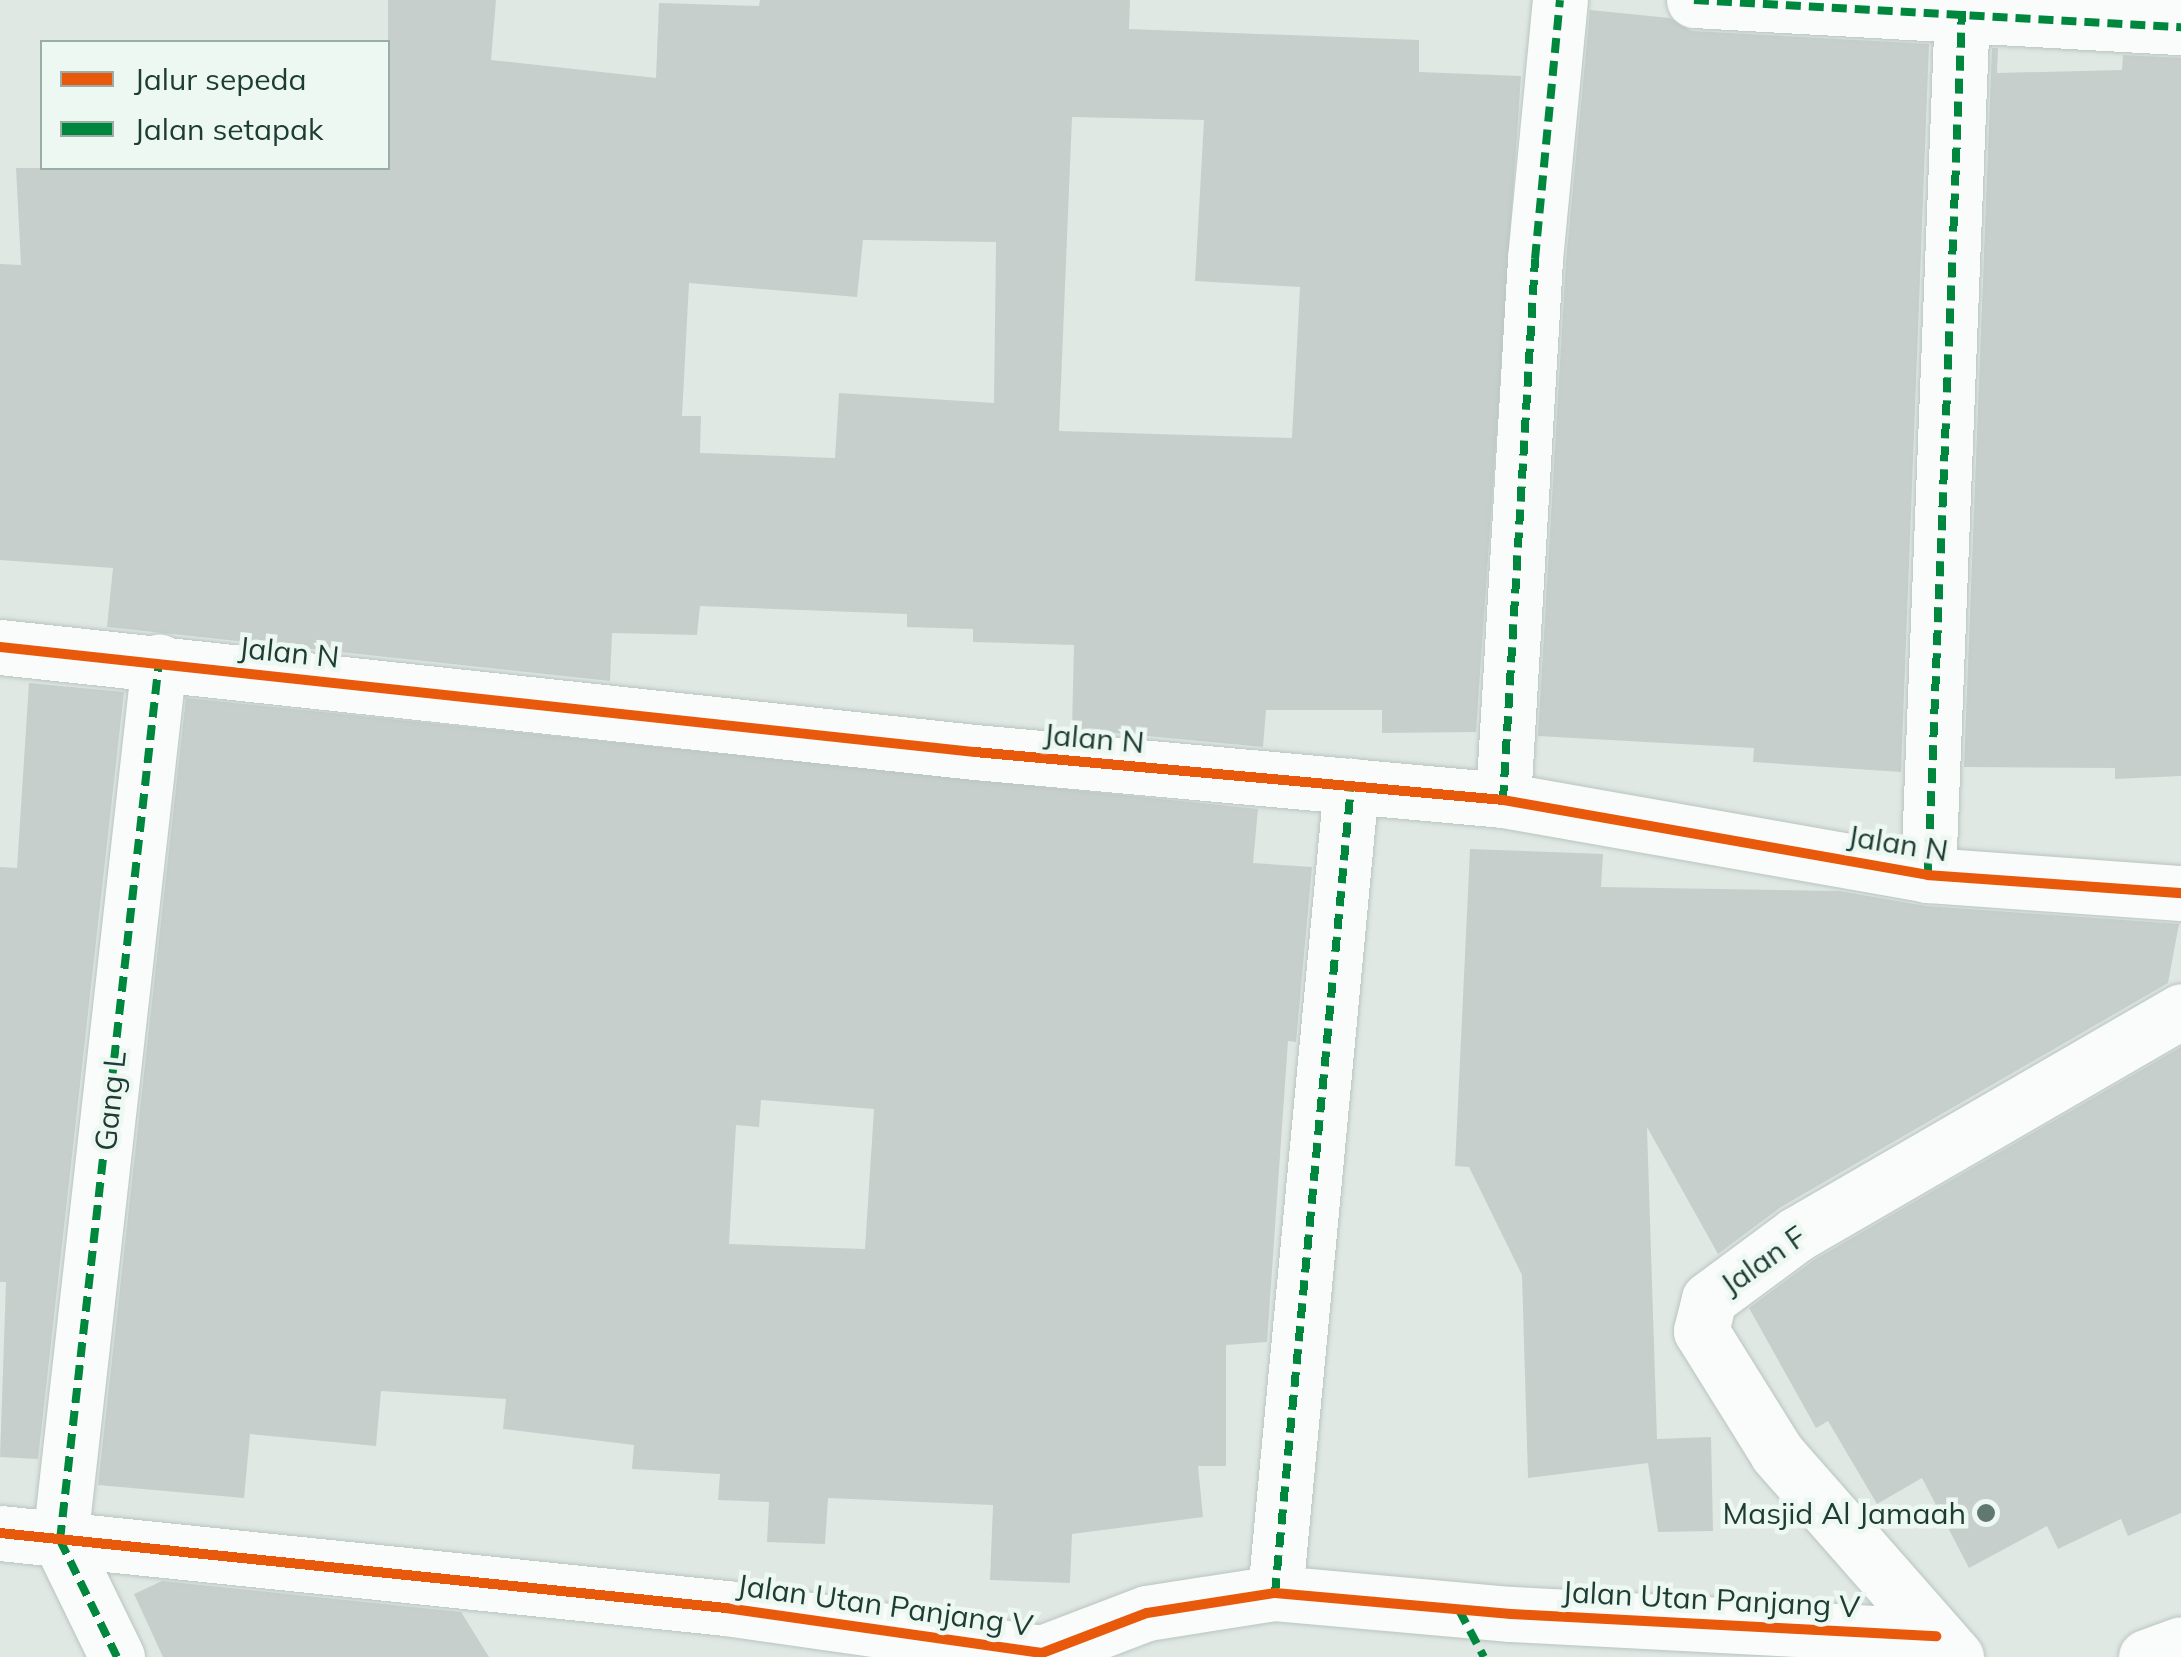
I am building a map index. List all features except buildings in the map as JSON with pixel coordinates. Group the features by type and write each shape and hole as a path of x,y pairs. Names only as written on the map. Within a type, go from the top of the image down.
{"street":[{"path":"1503,800 1535,259 1560,0"},
{"path":"1694,0 1962,11 2181,27"},
{"path":"1928,875 1962,11"},
{"name":"Jalan N","path":"0,647 975,752 1503,800 1928,875 2181,893"},
{"name":"Gang L","path":"60,1540 159,662"},
{"path":"1275,1593 1352,786"},
{"name":"Jalan F","path":"1946,1647 1777,1452 1701,1332 1709,1298 1798,1234 2181,1010"},
{"name":"Jalan Utan Panjang V","path":"0,1533 726,1608 1043,1655 1147,1613 1275,1593 1472,1634 1946,1647"},
{"path":"60,1540 117,1657"},
{"path":"2146,1657 2181,1644"}],"marked path":[{"path":"1503,800 1535,259 1560,0"},
{"path":"1694,0 2181,27"},
{"path":"1928,875 1962,11"},
{"path":"117,1657 60,1540 159,662"},
{"path":"1275,1593 1351,786"},
{"path":"1459,1610 1484,1657"}],"cycle path":[{"path":"0,647 975,752 1503,800 1928,875 2181,893"},
{"path":"0,1533 726,1608 1042,1653 1147,1613 1275,1593 1511,1614 1936,1636"}],"place":[{"name":"Masjid Al Jamaah","path":"1986,1513"}]}
